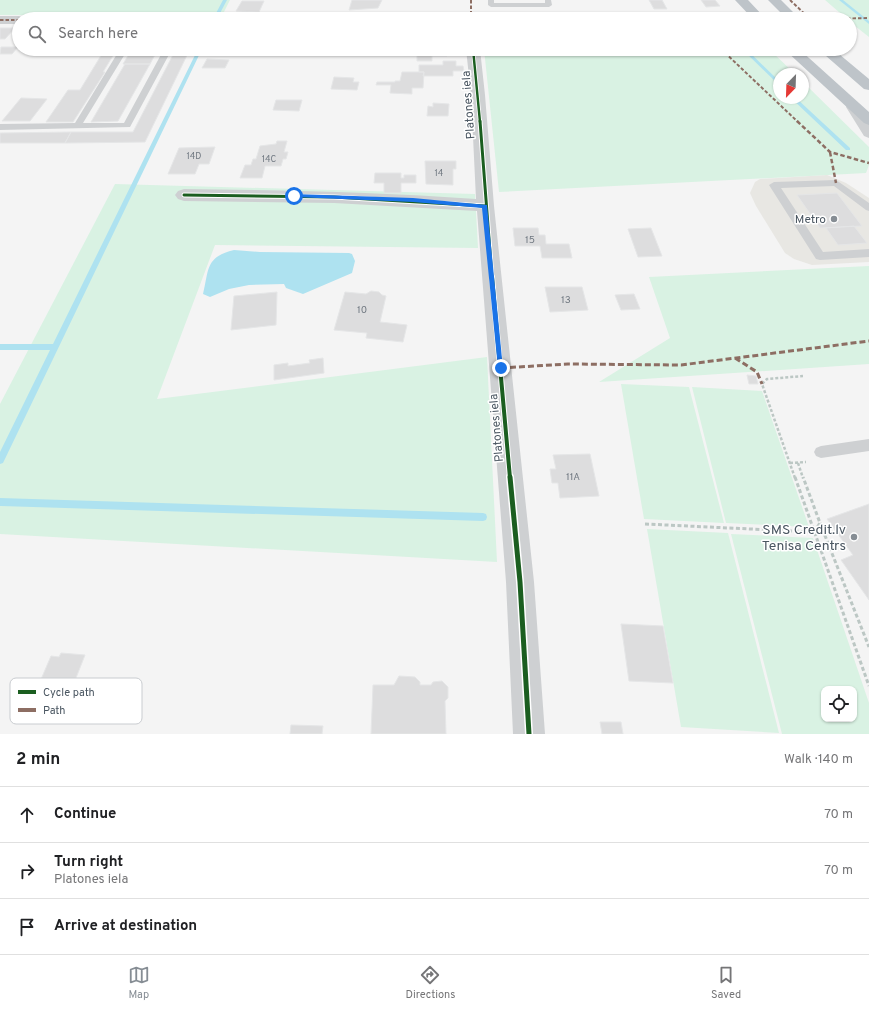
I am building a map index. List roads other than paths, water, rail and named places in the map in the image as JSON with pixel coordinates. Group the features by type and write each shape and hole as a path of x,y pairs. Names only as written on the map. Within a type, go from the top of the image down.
{"highway":[{"path":"741,0 753,12"},
{"path":"774,0 787,12"},
{"path":"799,56 869,120"},
{"path":"833,56 869,86"}],"street":[{"path":"0,20 12,20"},
{"name":"Platones iela","path":"475,56 485,206 520,582 529,734"},
{"path":"854,107 869,133"},
{"path":"184,195 294,196 413,200 485,206"}],"lane":[{"path":"491,0 491,5 549,5 548,0"},
{"path":"78,126 120,56"},
{"path":"0,127 127,125 164,56"},
{"path":"869,208 836,183 774,185 820,256 869,253"},
{"path":"821,452 869,445"}],"water":[{"path":"234,250 260,252 349,253 352,254 355,261 352,273 303,294 286,288 284,284 249,285 229,289 210,297 203,294 208,271 213,261 218,256"}],"waterway":[{"path":"219,12 225,0"},
{"path":"841,0 856,12"},
{"path":"857,13 869,23"},
{"path":"0,460 197,56"},
{"path":"751,56 773,78"},
{"path":"799,104 848,149"},
{"path":"0,347 54,347"},
{"path":"1,502 483,517"}],"place":[{"name":"Metro","path":"834,219"},
{"name":"SMS Credit.lv Tenisa Centrs","path":"854,537"}]}
